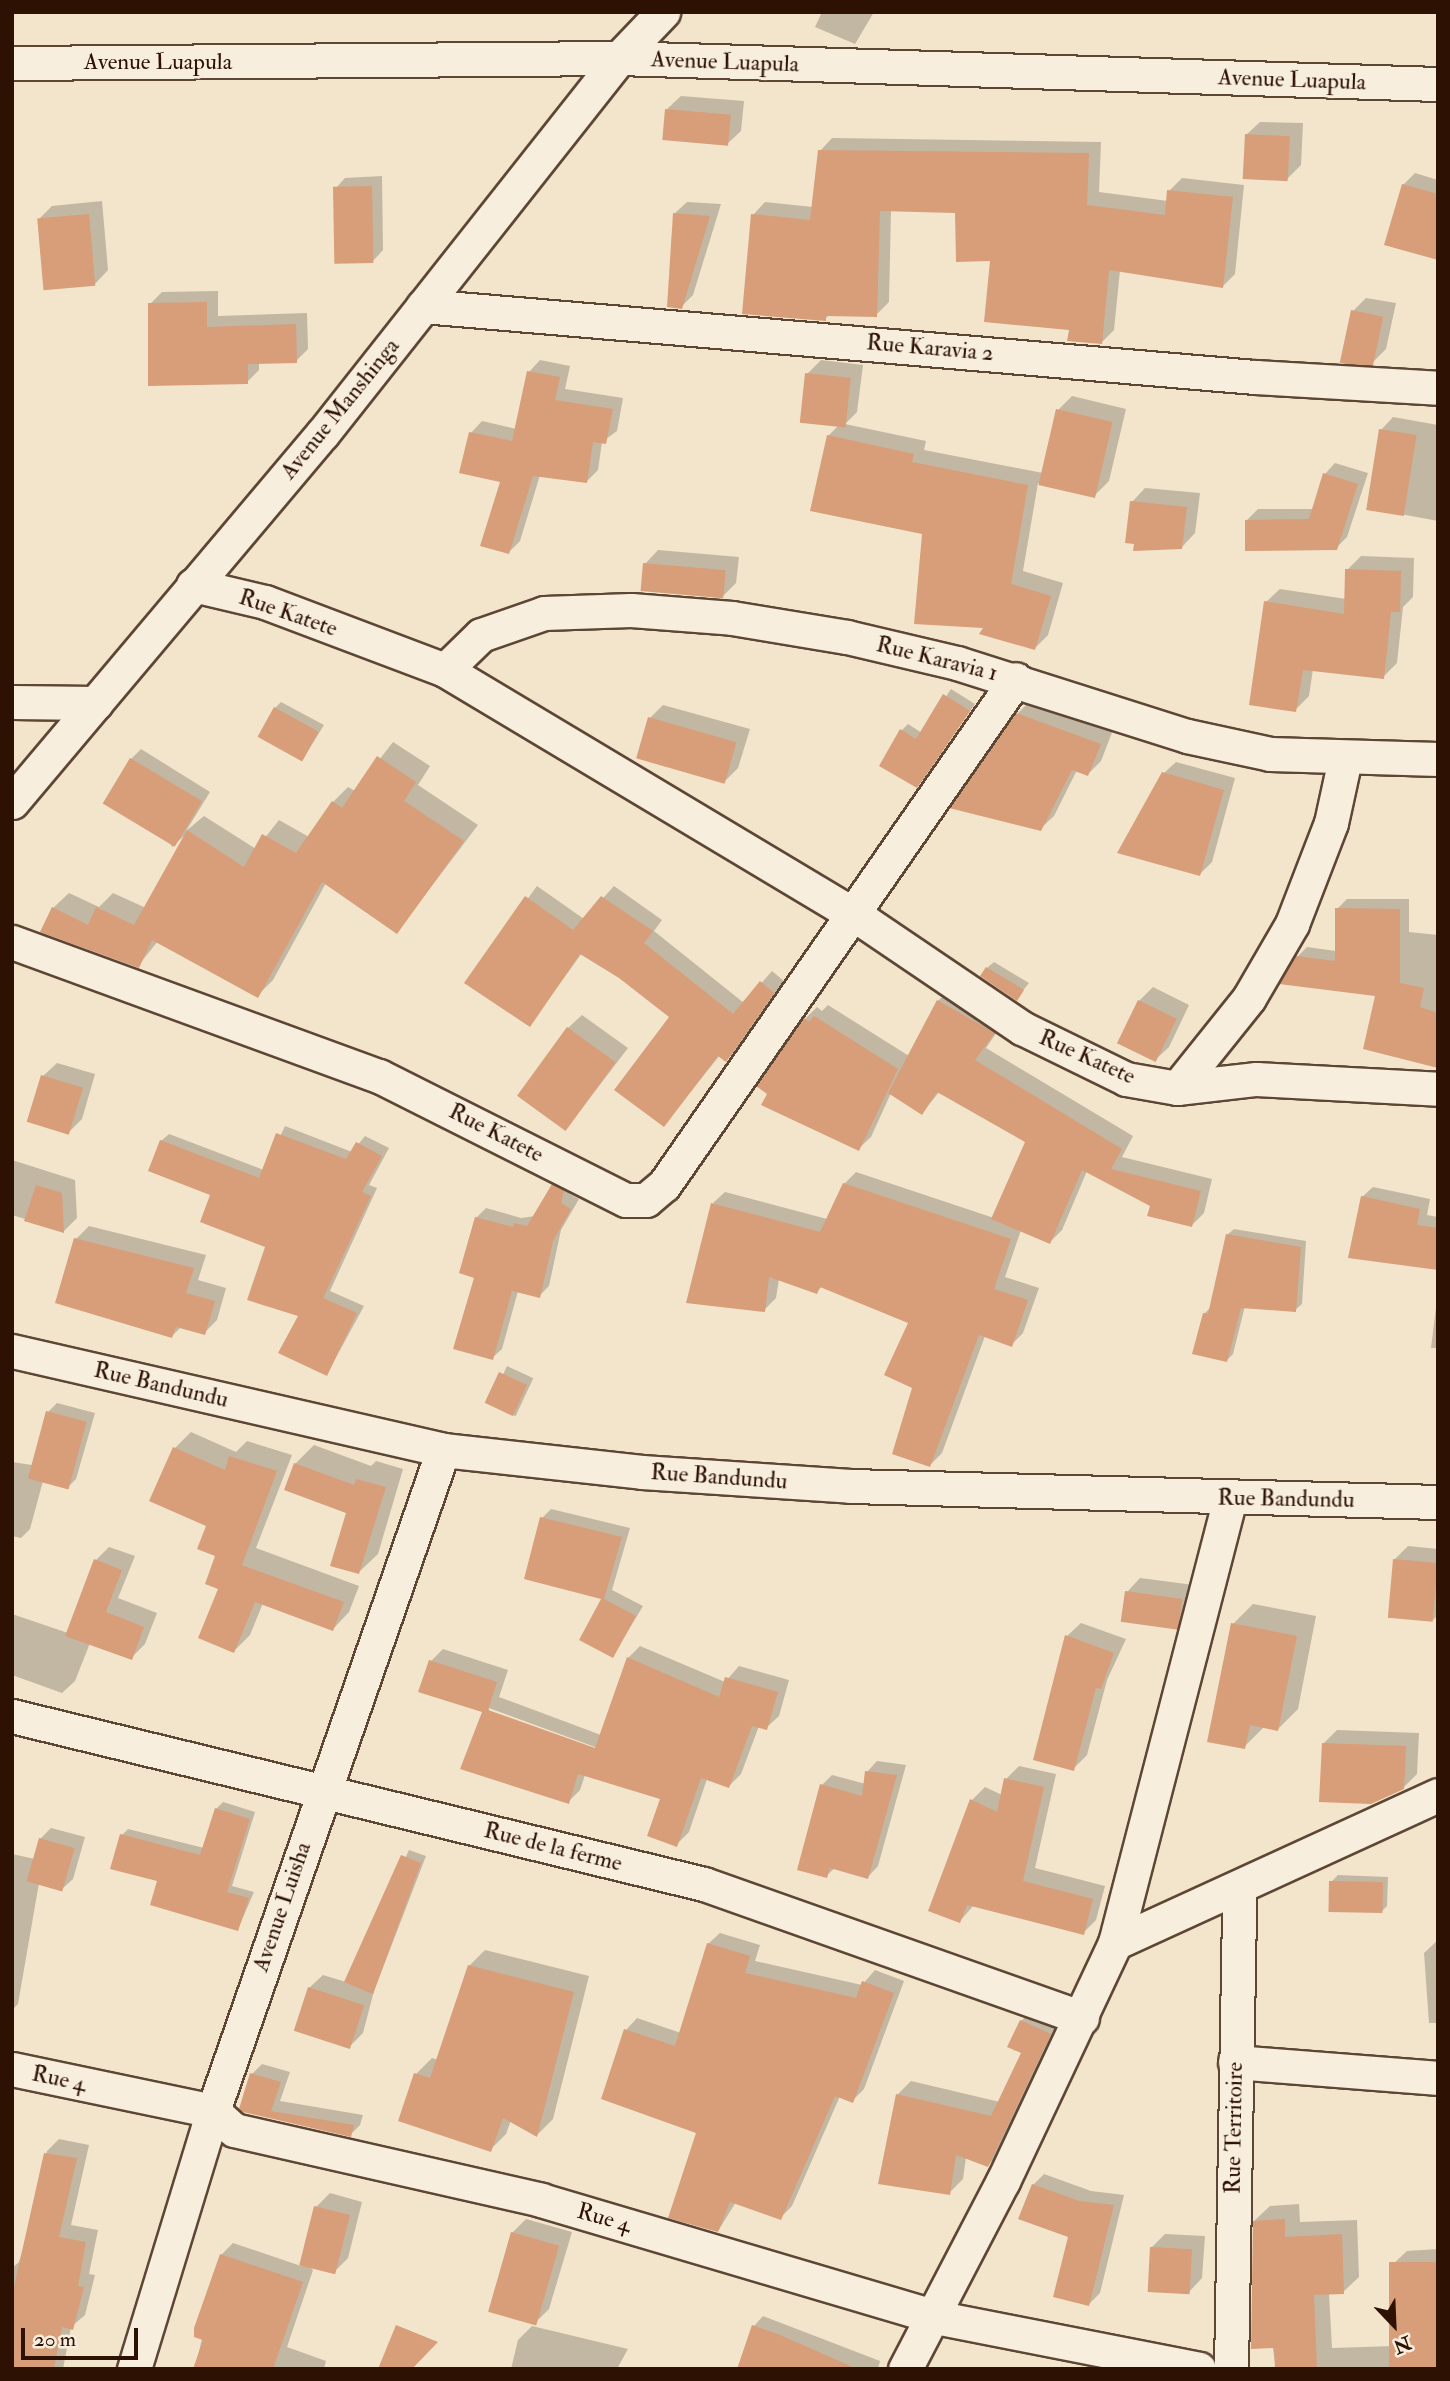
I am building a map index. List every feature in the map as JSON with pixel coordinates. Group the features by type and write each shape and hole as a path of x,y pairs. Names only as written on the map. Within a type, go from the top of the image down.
{"street":[{"path":"619,58 639,12"},
{"name":"Avenue Manshinga","path":"12,802 323,433 619,58 663,12"},
{"name":"Avenue Luapula","path":"12,63 619,58 1438,84"},
{"name":"Rue Karavia 2","path":"423,306 1255,377 1438,388"},
{"name":"Rue Katete","path":"193,585 265,602 445,670 855,915 1022,1028 1126,1079 1177,1088 1267,1079 1438,1089"},
{"name":"Rue Karavia 1","path":"445,670 481,635 544,613 631,610 732,618 846,637 1016,679 1187,736 1270,754 1345,759 1438,759"},
{"name":"Rue Katete","path":"12,942 379,1076 626,1200 646,1200 664,1185 855,915 1016,679"},
{"path":"12,702 96,703"},
{"path":"1177,1088 1249,998 1292,924 1331,823 1345,759"},
{"name":"Rue Bandundu","path":"12,1351 443,1450 642,1472 851,1486 1438,1502"},
{"name":"Avenue Luisha","path":"134,2369 213,2110 322,1789 443,1450"},
{"path":"905,2369 935,2317 1082,2018 1115,1943 1230,1498"},
{"name":"Rue de la ferme","path":"12,1716 322,1789 704,1884 1082,2018"},
{"path":"1115,1943 1438,1795"},
{"name":"Rue Territoire","path":"1231,2369 1239,1888"},
{"path":"1235,2062 1438,2077"},
{"name":"Rue 4","path":"12,2069 213,2110 234,2130 541,2200 935,2317 1199,2369"}],"building":[{"path":"665,109 731,115 728,146 662,140"},
{"path":"1245,134 1290,136 1288,181 1243,179"},
{"path":"818,150 1089,153 1087,205 1165,215 1167,190 1233,197 1223,288 1109,270 1102,344 1067,341 1069,330 984,322 990,261 956,262 955,213 880,211 877,317 826,316 826,321 742,314 751,214 810,220"},
{"path":"1402,184 1438,194 1438,260 1384,245"},
{"path":"372,186 373,263 334,264 333,187"},
{"path":"673,213 710,216 682,309 667,307"},
{"path":"89,214 95,286 43,290 37,219"},
{"path":"207,302 207,327 296,324 297,363 248,364 248,384 148,386 148,303"},
{"path":"1351,310 1383,317 1372,370 1340,363"},
{"path":"527,371 560,377 555,400 613,409 606,444 593,442 587,483 533,476 509,554 480,546 500,482 459,473 469,432 512,441"},
{"path":"805,373 851,378 846,428 800,423"},
{"path":"1056,409 1113,422 1095,498 1038,485"},
{"path":"1379,429 1417,435 1404,516 1366,510"},
{"path":"827,435 914,454 912,462 1028,485 1011,584 1051,596 1035,650 979,634 983,628 914,624 922,534 810,511"},
{"path":"1323,473 1358,484 1337,550 1245,551 1245,520 1309,519"},
{"path":"1130,501 1187,507 1182,549 1133,551 1134,544 1125,543"},
{"path":"643,563 726,570 723,598 641,591"},
{"path":"1345,569 1401,571 1400,612 1391,612 1384,679 1303,670 1296,712 1249,705 1264,601 1344,614"},
{"path":"943,694 970,711 917,788 879,766 900,729 916,739"},
{"path":"274,707 319,732 302,761 258,737"},
{"path":"1016,713 1101,744 1088,776 1072,770 1041,831 949,808"},
{"path":"648,717 736,742 725,784 636,758"},
{"path":"377,756 416,782 404,801 464,841 397,934 322,882 258,998 152,940 139,968 40,932 52,907 88,925 96,907 134,925 187,830 244,867 262,834 296,853 332,801 342,808"},
{"path":"130,758 202,801 175,847 103,803"},
{"path":"1162,772 1224,790 1200,876 1117,853"},
{"path":"525,896 573,930 601,896 653,931 644,943 733,1014 760,981 774,993 726,1062 718,1056 664,1127 614,1090 669,1017 619,978 580,954 530,1027 464,983"},
{"path":"1335,908 1400,909 1400,983 1424,988 1420,1007 1438,1013 1438,1068 1363,1049 1375,996 1279,984 1296,956 1335,961"},
{"path":"986,967 1024,990 1017,1001 980,976"},
{"path":"937,1000 995,1033 975,1060 1122,1149 1111,1169 1201,1191 1192,1227 1147,1216 1150,1206 1082,1170 1050,1244 991,1219 1025,1142 937,1092 922,1115 888,1093"},
{"path":"1138,1000 1177,1019 1156,1062 1117,1043"},
{"path":"814,1016 898,1069 859,1151 761,1105 767,1094 756,1086 804,1018 809,1022"},
{"path":"567,1027 616,1062 566,1131 517,1096"},
{"path":"41,1075 83,1088 69,1135 27,1122"},
{"path":"276,1133 346,1159 356,1142 382,1156 362,1192 371,1196 323,1298 357,1313 327,1376 278,1353 298,1316 247,1300 265,1247 200,1222 210,1195 148,1171 160,1140 259,1178"},
{"path":"843,1183 1011,1239 994,1289 1028,1300 1012,1347 979,1335 930,1467 892,1454 912,1388 884,1375 908,1323 820,1287 817,1294 769,1277 765,1312 686,1303 711,1203 820,1232"},
{"path":"552,1184 564,1190 561,1203 571,1209 553,1241 540,1298 512,1291 493,1360 453,1349 474,1278 459,1273 475,1217 513,1227 514,1223 527,1226"},
{"path":"36,1185 62,1193 64,1233 24,1221"},
{"path":"1361,1196 1420,1209 1417,1225 1438,1228 1438,1270 1348,1258"},
{"path":"1226,1234 1301,1247 1296,1312 1241,1308 1227,1362 1192,1354 1203,1313 1208,1314"},
{"path":"74,1238 194,1268 186,1293 215,1301 205,1335 176,1327 172,1338 55,1303"},
{"path":"499,1372 527,1385 513,1416 485,1403"},
{"path":"46,1411 87,1422 68,1489 28,1479"},
{"path":"173,1447 225,1470 229,1456 277,1471 242,1565 233,1562 344,1602 333,1631 255,1602 234,1653 198,1638 218,1589 205,1584 215,1556 197,1549 206,1526 149,1501"},
{"path":"294,1463 354,1485 356,1479 386,1487 359,1574 330,1566 346,1513 284,1490"},
{"path":"540,1517 622,1537 604,1599 636,1616 613,1658 579,1640 601,1599 524,1579"},
{"path":"94,1559 122,1570 106,1612 144,1627 132,1660 65,1636"},
{"path":"1393,1559 1438,1563 1433,1622 1388,1618"},
{"path":"1125,1591 1182,1599 1178,1630 1121,1622"},
{"path":"1231,1623 1297,1636 1278,1731 1250,1725 1245,1749 1207,1742"},
{"path":"1065,1635 1114,1653 1101,1689 1096,1688 1074,1771 1033,1760"},
{"path":"627,1657 719,1697 725,1677 778,1692 767,1730 752,1726 729,1788 701,1778 677,1847 647,1836 660,1799 578,1774 569,1804 460,1769 482,1712 418,1692 429,1660 497,1682 488,1710 595,1748"},
{"path":"1322,1743 1406,1746 1404,1789 1371,1804 1319,1802"},
{"path":"865,1771 897,1775 868,1879 830,1868 827,1878 797,1870 820,1784 862,1796"},
{"path":"1004,1778 1044,1787 1023,1881 1093,1899 1084,1935 967,1905 960,1923 928,1911 970,1799 997,1812"},
{"path":"215,1808 250,1819 227,1892 249,1898 238,1931 150,1905 157,1881 110,1869 120,1834 200,1855"},
{"path":"39,1838 75,1848 62,1891 27,1881"},
{"path":"401,1855 421,1863 373,1994 344,1982"},
{"path":"1329,1881 1383,1882 1382,1913 1328,1912"},
{"path":"707,1943 750,1956 745,1973 856,1998 862,1981 894,1993 853,2103 835,2096 781,2220 730,2202 718,2232 668,2218 696,2133 601,2099 624,2029 675,2046"},
{"path":"468,1965 574,1992 537,2137 503,2118 491,2152 398,2121 414,2073 430,2078"},
{"path":"308,1987 364,2005 350,2049 294,2031"},
{"path":"1020,2020 1051,2034 988,2167 956,2155 950,2195 878,2184 896,2094 991,2116 1021,2053 1007,2047"},
{"path":"250,2073 281,2082 271,2111 354,2125 351,2137 243,2112 239,2109"},
{"path":"44,2153 77,2158 59,2237 86,2242 78,2286 84,2287 73,2330 62,2327 54,2369 12,2369 12,2296"},
{"path":"1032,2184 1079,2201 1114,2205 1089,2306 1053,2297 1068,2237 1018,2219"},
{"path":"314,2206 350,2215 335,2274 299,2265"},
{"path":"1285,2219 1285,2237 1342,2234 1344,2294 1314,2295 1317,2369 1275,2369 1274,2348 1251,2349 1253,2221"},
{"path":"511,2232 559,2246 536,2326 488,2312"},
{"path":"1150,2247 1192,2249 1190,2294 1148,2292"},
{"path":"220,2254 303,2282 273,2369 193,2369 203,2340 194,2337 194,2328"},
{"path":"1389,2262 1438,2262 1438,2369 1389,2369"},
{"path":"396,2325 438,2342 412,2369 378,2369"},
{"path":"752,2325 780,2335 857,2369 737,2369"}]}
